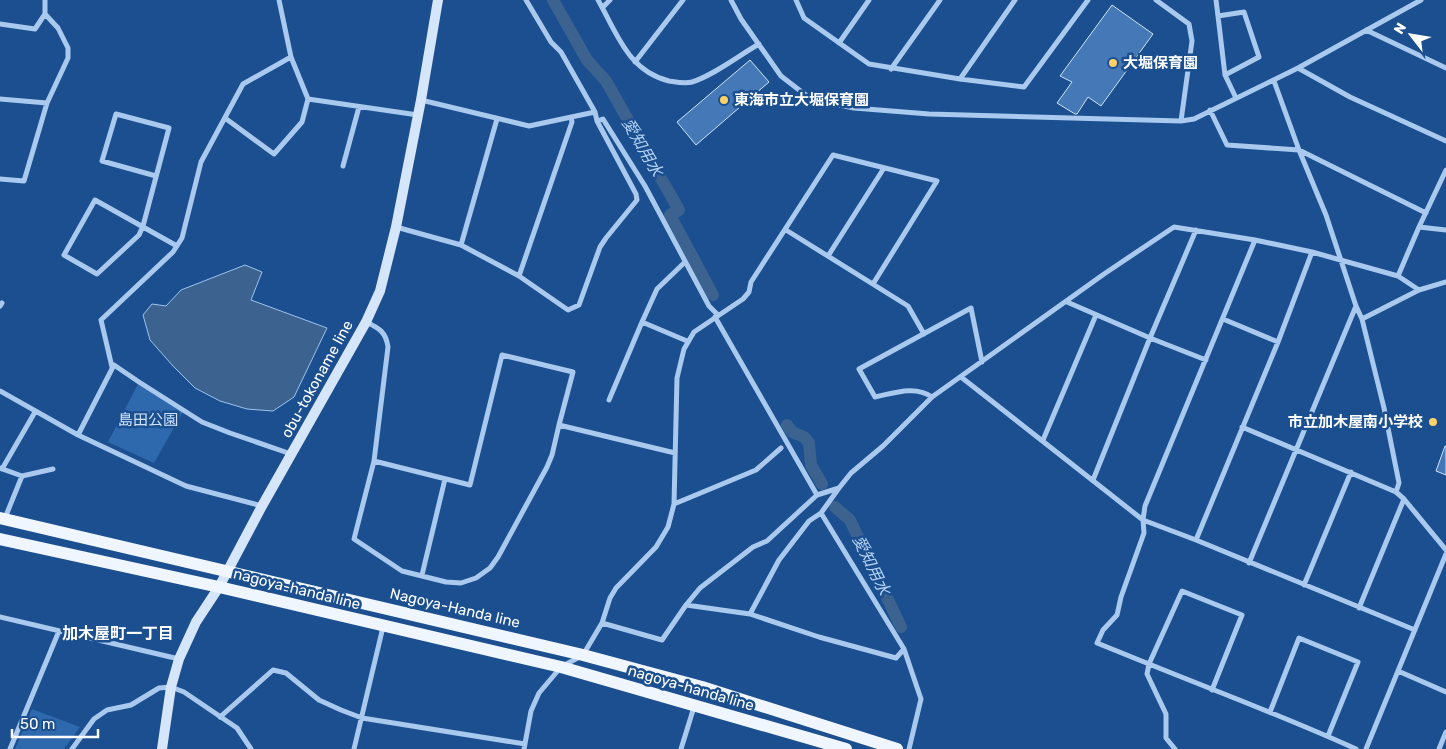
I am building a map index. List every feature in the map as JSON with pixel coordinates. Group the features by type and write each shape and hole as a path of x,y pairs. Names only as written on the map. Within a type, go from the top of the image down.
{"main road":[{"name":"obu-tokoname line","path":"162,749 171,687 179,659 196,622 228,571 262,506 366,322 380,291 396,227 438,0"},
{"name":"Nagoya-Handa line","path":"3,518 583,655 702,687 897,749"},
{"name":"nagoya-handa line","path":"0,539 219,587 383,627 561,667 846,749"}],"street":[{"path":"0,24 35,29 45,14 45,0"},
{"path":"225,118 274,154 302,122 308,99 291,57 279,0"},
{"path":"396,227 461,245 518,276 568,310 579,305 600,248 637,200 636,194 561,52 536,19 526,0"},
{"path":"598,0 635,62 643,70 662,79 673,82 691,82 709,74 759,44"},
{"path":"602,7 610,0"},
{"path":"635,62 683,0"},
{"path":"731,0 741,19 781,76 807,96 823,102 854,108 929,114 1181,121 1194,119 1298,68 1421,0"},
{"path":"839,43 869,0"},
{"path":"891,69 940,0"},
{"path":"960,80 1016,0"},
{"path":"797,1 804,18 869,64 960,80 1024,87 1088,0"},
{"path":"1156,0 1189,24 1192,41 1181,121"},
{"path":"1216,0 1225,75 1236,98"},
{"path":"1218,16 1244,12 1259,57 1225,75"},
{"path":"0,179 24,181 47,103 68,58 68,48 58,28 45,14"},
{"path":"1366,30 1446,68"},
{"path":"78,435 112,367 101,320 173,252 182,238 202,162 243,84 291,57"},
{"path":"1298,68 1350,97 1446,141"},
{"path":"1274,80 1299,150 1326,215 1362,319 1384,408 1399,482 1396,492"},
{"path":"308,99 418,115"},
{"path":"0,100 47,103"},
{"path":"421,100 529,126 594,112"},
{"path":"343,166 359,106"},
{"path":"1210,110 1227,145 1299,150 1426,213"},
{"path":"156,176 102,161 116,114 169,128 143,226 140,235 97,274 64,255 95,200 143,226 177,246"},
{"path":"518,276 572,122 571,117"},
{"path":"461,245 498,119"},
{"path":"597,121 603,119 646,186 709,306 817,495"},
{"path":"220,717 273,670 286,673 319,700 362,718 524,746 531,712 539,693 561,667 583,655 602,623 610,598 616,588 656,547 668,527 674,504 677,378 687,341 694,332 743,299 748,292 751,282 833,155 937,181 873,284"},
{"path":"828,256 884,168"},
{"path":"1398,276 1446,170"},
{"path":"750,614 779,560 809,521 821,513 838,488 851,474 884,446 932,397 1174,227 1255,240 1312,252 1398,276 1418,290"},
{"path":"1419,227 1446,230"},
{"path":"786,230 908,306 924,334"},
{"path":"1093,480 1196,230"},
{"path":"1255,240 1145,506 1144,534 1117,615 1104,630 1097,643 1270,712 1356,749"},
{"path":"1196,540 1278,342 1312,252"},
{"path":"609,400 657,289 685,262"},
{"path":"1362,319 1418,290 1446,282"},
{"path":"1067,302 1206,360"},
{"path":"1249,563 1356,306"},
{"path":"932,397 924,391 911,390 875,397 859,369 971,308 982,362"},
{"path":"1043,440 1096,315"},
{"path":"1223,319 1278,342"},
{"path":"366,322 383,334 388,347 374,461 354,539 402,571 446,582 461,583 476,578 490,568 498,557 552,455 573,372 502,355 470,485 374,461"},
{"path":"642,322 687,341"},
{"path":"112,367 114,365 202,422 230,434 292,454"},
{"path":"961,377 1143,520 1415,630"},
{"path":"0,391 34,412 78,435 186,486 262,506"},
{"path":"34,412 1,468 22,476 53,469"},
{"path":"559,425 675,453"},
{"path":"1242,427 1396,492 1446,550"},
{"path":"674,504 756,470 781,448"},
{"path":"1304,585 1351,472"},
{"path":"3,518 22,476"},
{"path":"422,575 445,479"},
{"path":"602,623 662,640 700,588 746,552 768,541 817,495 838,488"},
{"path":"1359,608 1404,499"},
{"path":"821,513 904,649 921,699 909,749"},
{"path":"1366,749 1446,554"},
{"path":"1174,749 1166,738 1166,714 1147,674 1149,664 1182,591 1242,615 1212,690"},
{"path":"686,605 750,614 819,637 896,658 904,649"},
{"path":"0,617 179,659"},
{"path":"354,749 383,627"},
{"path":"10,749 59,631"},
{"path":"1270,712 1299,638 1358,662 1328,736"},
{"path":"1398,671 1446,692"},
{"path":"72,749 94,719 107,710 131,705 159,688 171,687 184,692 237,728 251,749"},
{"path":"680,749 694,706"},
{"path":"1439,749 1446,732"}],"green space":[{"name":"島田公園","path":"139,382 184,410 154,463 108,442"},
{"path":"32,709 80,727 64,749 15,749"}],"shaded area":[{"path":"245,265 262,272 251,300 327,328 294,397 273,411 247,409 220,401 195,388 150,340 143,315 152,304 166,306 181,290"}],"building":[{"path":"1112,5 1153,34 1101,106 1088,97 1077,114 1075,114 1057,103 1072,82 1060,76"},
{"path":"750,60 769,82 696,145 677,122"},
{"path":"1446,446 1446,475 1436,471"}],"waterway":[{"name":"愛知用水","path":"553,0 587,60 606,81 679,210 670,215 713,295"},
{"name":"愛知用水","path":"787,425 792,432 804,437 809,443 811,465 822,484"},
{"name":"愛知用水","path":"835,507 850,520 901,627"}],"place":[{"name":"大堀保育園","path":"1113,63"},
{"name":"東海市立大堀保育園","path":"724,100"},
{"name":"市立加木屋南小学校","path":"1433,422"}],"district":[{"name":"加木屋町一丁目","path":"118,633"}]}
